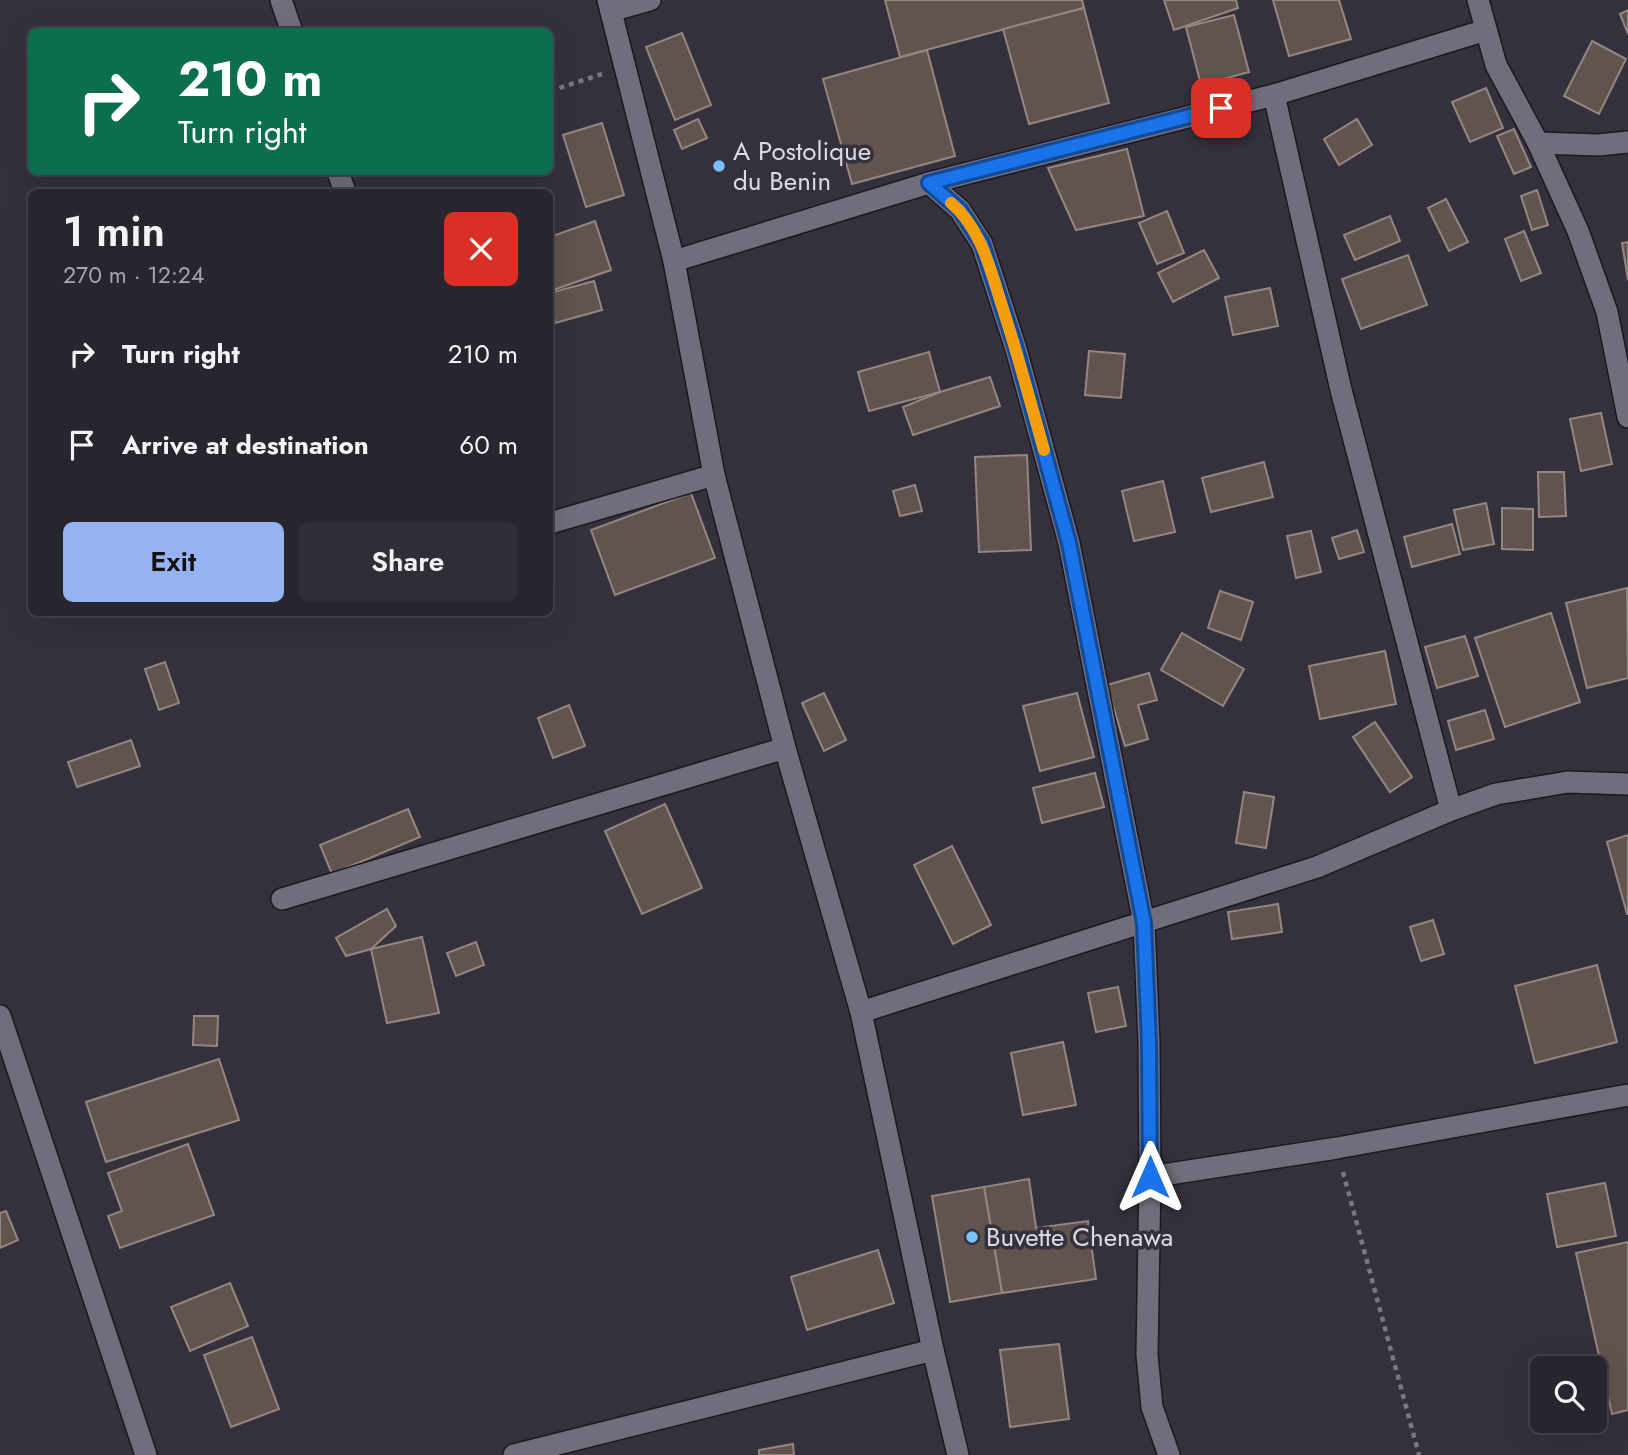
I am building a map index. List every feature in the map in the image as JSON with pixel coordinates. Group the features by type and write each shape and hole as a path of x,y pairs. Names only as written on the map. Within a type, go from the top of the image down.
{"street":[{"path":"281,0 291,28"},
{"path":"650,0 610,5 674,261 714,475 785,748 861,1012 958,1455"},
{"path":"1478,0 1501,75 1538,143 1578,231 1608,312 1628,417"},
{"path":"674,261 929,183 1274,94 1486,30"},
{"path":"1274,94 1341,390 1451,810"},
{"path":"1538,143 1599,145 1628,142"},
{"path":"929,183 960,210 982,244 1016,349 1069,543 1144,923 1149,1042 1150,1177 1147,1355 1152,1407 1169,1455"},
{"path":"553,522 714,475"},
{"path":"282,899 785,748"},
{"path":"861,1012 1317,867 1451,810 1496,794 1569,782 1628,784"},
{"path":"0,1016 146,1455"},
{"path":"1150,1177 1337,1148 1628,1095"},
{"path":"514,1455 933,1350"}],"path":[{"path":"553,90 625,66"},
{"path":"1337,1148 1419,1455"}],"building":[{"path":"885,0 1082,0 1084,8 900,57"},
{"path":"1164,0 1236,0 1238,8 1174,30"},
{"path":"1273,0 1339,0 1351,39 1289,56"},
{"path":"1084,8 1109,103 1029,124 1003,29"},
{"path":"1628,10 1628,34 1620,14"},
{"path":"1234,15 1249,72 1201,85 1186,27"},
{"path":"682,33 711,105 675,120 646,47"},
{"path":"1592,41 1626,59 1599,114 1564,96"},
{"path":"927,50 955,156 852,184 823,79"},
{"path":"1486,88 1503,128 1470,142 1452,102"},
{"path":"698,119 707,138 682,149 674,130"},
{"path":"1357,119 1372,145 1339,165 1324,139"},
{"path":"602,123 624,195 586,207 563,135"},
{"path":"1514,129 1531,167 1514,174 1497,136"},
{"path":"1127,149 1144,216 1076,230 1048,168"},
{"path":"1537,190 1548,225 1532,230 1521,196"},
{"path":"1446,199 1468,242 1449,251 1428,208"},
{"path":"1167,211 1184,253 1157,264 1139,223"},
{"path":"1390,216 1400,241 1355,260 1344,235"},
{"path":"595,221 611,270 553,290 553,236"},
{"path":"1524,231 1541,273 1521,281 1505,239"},
{"path":"1628,242 1628,280 1622,243"},
{"path":"1204,250 1219,278 1173,302 1158,273"},
{"path":"1408,255 1427,305 1361,329 1342,279"},
{"path":"594,281 602,310 555,323 553,292"},
{"path":"1270,288 1278,326 1233,335 1225,297"},
{"path":"1089,351 1125,354 1121,398 1085,395"},
{"path":"929,352 940,392 869,411 858,372"},
{"path":"990,377 1000,406 913,435 903,407 940,392"},
{"path":"1601,413 1612,464 1581,471 1570,419"},
{"path":"1027,455 1031,550 979,552 975,457"},
{"path":"1264,462 1273,497 1211,512 1202,478"},
{"path":"1538,472 1564,472 1566,516 1539,517"},
{"path":"1163,481 1175,532 1134,541 1122,491"},
{"path":"915,485 922,511 900,516 893,491"},
{"path":"691,493 715,558 615,595 591,530"},
{"path":"1486,503 1494,544 1463,550 1454,510"},
{"path":"1502,508 1533,509 1533,550 1502,549"},
{"path":"1452,524 1460,554 1412,567 1404,537"},
{"path":"1357,530 1364,552 1339,559 1332,538"},
{"path":"1311,531 1321,572 1296,578 1287,536"},
{"path":"1627,588 1628,678 1587,688 1566,603"},
{"path":"1220,591 1253,602 1241,640 1208,628"},
{"path":"1551,613 1580,702 1505,727 1475,638"},
{"path":"1182,633 1244,669 1223,706 1161,670"},
{"path":"1465,636 1478,676 1437,688 1425,647"},
{"path":"1385,651 1396,704 1320,719 1309,666"},
{"path":"165,662 179,703 159,710 145,669"},
{"path":"1149,673 1157,700 1138,705 1148,739 1125,746 1107,685"},
{"path":"824,693 846,740 824,751 802,703"},
{"path":"1077,693 1094,757 1040,771 1023,706"},
{"path":"569,705 585,746 553,758 538,718"},
{"path":"1485,710 1494,739 1456,750 1448,721"},
{"path":"1375,722 1412,777 1390,792 1353,737"},
{"path":"131,740 140,766 77,787 68,762"},
{"path":"1095,773 1104,807 1042,823 1033,788"},
{"path":"1244,792 1274,797 1266,848 1236,843"},
{"path":"665,804 702,888 642,914 605,831"},
{"path":"408,809 420,837 332,874 320,845"},
{"path":"1628,835 1628,914 1627,914 1607,842"},
{"path":"952,846 991,925 953,944 914,865"},
{"path":"1278,904 1282,932 1232,939 1228,912"},
{"path":"387,909 396,926 371,949 346,956 336,938"},
{"path":"1433,920 1444,954 1421,961 1410,927"},
{"path":"422,937 439,1013 387,1023 371,949"},
{"path":"476,942 484,965 456,976 447,953"},
{"path":"1597,965 1617,1042 1535,1063 1515,986"},
{"path":"1118,987 1126,1026 1096,1032 1088,993"},
{"path":"194,1016 218,1016 217,1046 193,1045"},
{"path":"1063,1042 1076,1105 1023,1115 1011,1053"},
{"path":"219,1059 239,1120 106,1162 86,1102"},
{"path":"188,1144 214,1215 120,1248 108,1216 122,1211 108,1173"},
{"path":"1029,1179 1036,1228 1088,1221 1096,1279 1002,1293 984,1187"},
{"path":"1605,1183 1616,1236 1557,1247 1547,1194"},
{"path":"984,1187 1002,1293 950,1302 932,1196"},
{"path":"6,1211 18,1240 0,1248 0,1213"},
{"path":"1628,1242 1628,1410 1612,1414 1607,1392 1607,1356 1599,1356 1576,1253"},
{"path":"878,1250 894,1303 807,1330 791,1277"},
{"path":"230,1283 248,1326 190,1351 171,1307"},
{"path":"252,1337 279,1409 231,1427 204,1355"},
{"path":"1059,1344 1069,1419 1010,1427 1000,1350"},
{"path":"793,1444 794,1455 759,1455 759,1450"}],"slow traffic":[{"path":"951,203 960,210 982,244 1016,349 1044,450"}],"place":[{"name":"A Postolique du Benin","path":"719,166"},
{"name":"Buvette Chenawa","path":"972,1237"}],"route":[{"path":"1150,1177 1149,1042 1144,923 1069,543 1016,349 982,244 960,210 929,183 1221,108"}]}
